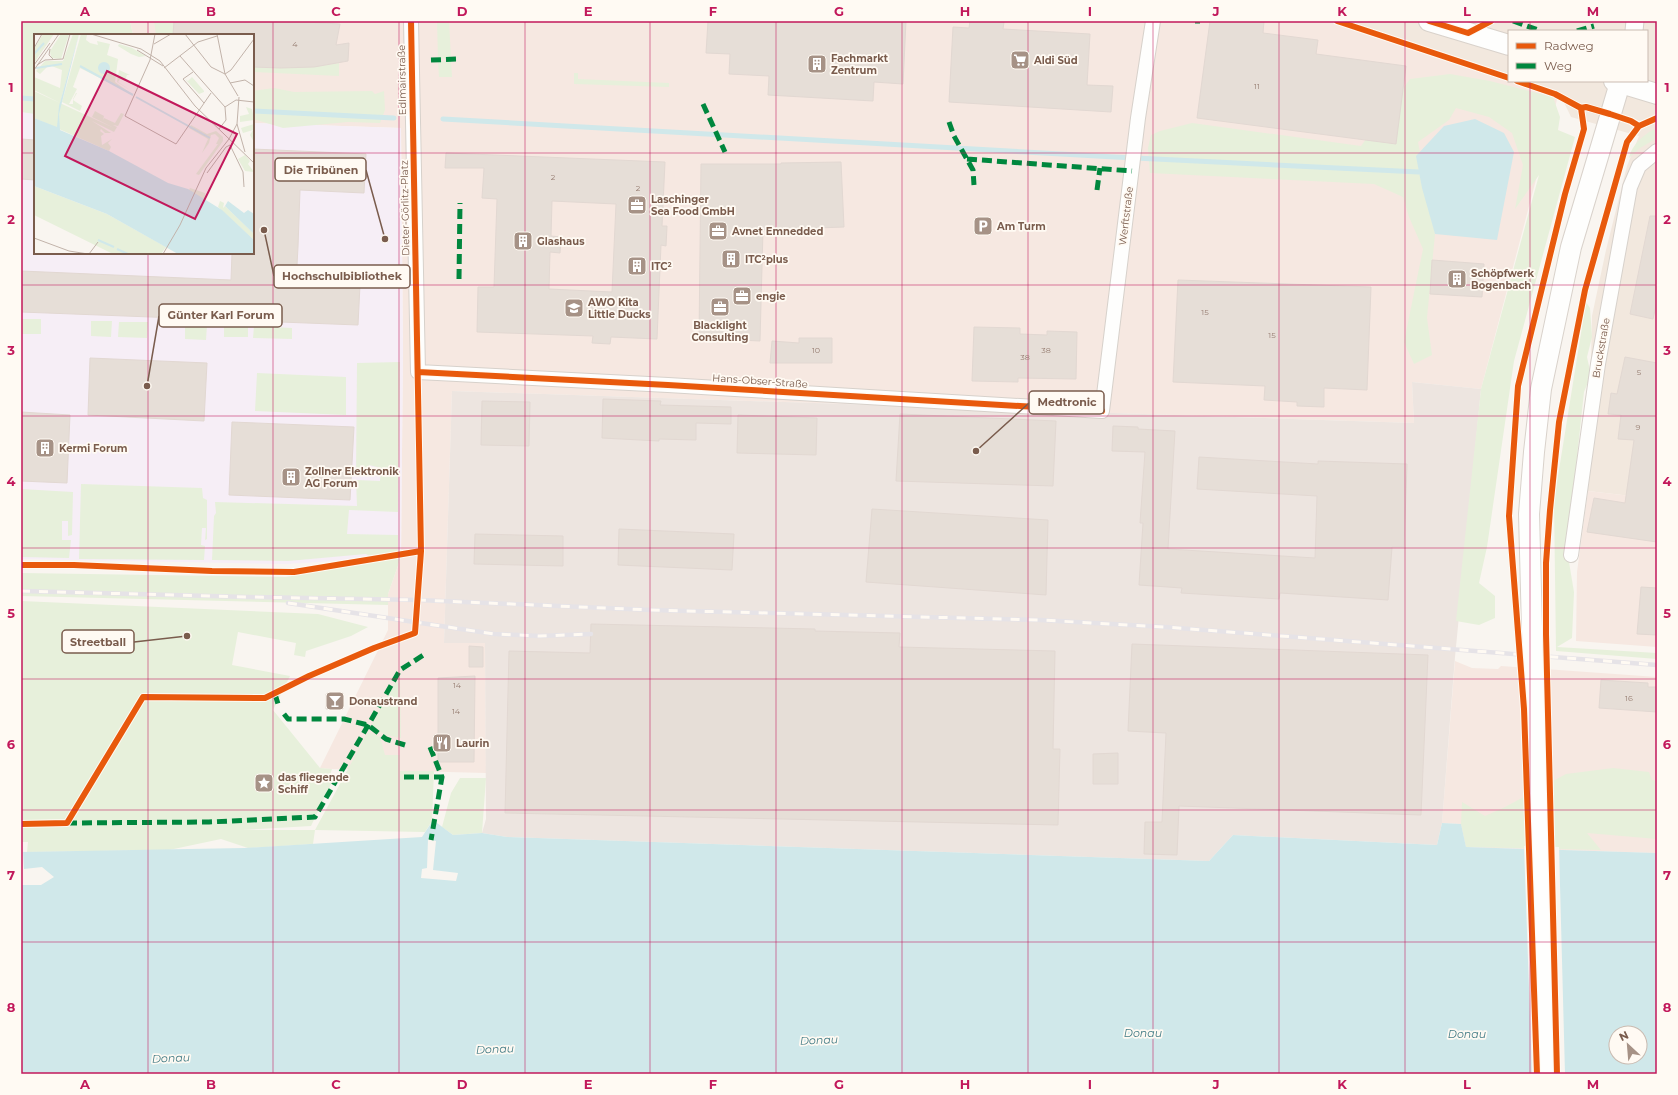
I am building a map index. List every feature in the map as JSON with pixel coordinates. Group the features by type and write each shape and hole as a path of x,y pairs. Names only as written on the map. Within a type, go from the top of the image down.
{"main road":[{"path":"1429,21 1471,27 1508,46"},
{"path":"1547,1074 1532,629 1530,514 1534,452 1541,389 1571,247 1618,82 1657,94"}],"street":[{"name":"Edlmairstraße","path":"411,21 413,138"},
{"name":"Werftstraße","path":"1102,411 1136,136 1153,21"},
{"name":"Dieter-Görlitz-Platz","path":"413,138 418,372"},
{"name":"Bruckstraße","path":"1571,555 1598,364 1630,187 1640,166 1657,151"},
{"name":"Hans-Obser-Straße","path":"418,372 1102,411"}],"shaded area":[{"path":"130,21 1347,21 1508,76 1508,82 1528,82 1559,92 1481,389 1412,382 1414,423 452,391 444,643 485,643 486,773 332,769 320,768 388,630 388,594 401,557 403,349 401,128 254,123 254,34 133,34"},
{"path":"1347,21 1657,21 1657,499 1588,491 1592,316 1606,250 1627,166 1639,136 1571,117 1559,92 1528,82 1648,82 1648,30 1508,30 1508,76"},
{"path":"21,112 34,112 34,254 254,254 254,123 401,128 403,349 401,557 286,564 21,559"},
{"path":"1412,382 1481,389 1455,657 1442,823 1437,845 1233,835 1209,861 507,837 482,833 486,819 485,643 444,643 452,391 1414,423"},
{"path":"1588,491 1657,499 1657,647 1576,641 1577,572"},
{"path":"1455,661 1472,668 1498,669 1501,666 1657,677 1657,853 1466,847 1461,824 1442,823"}],"green space":[{"path":"21,21 130,21 133,34 34,34 34,114 21,112"},
{"path":"154,21 174,21 173,34 156,34"},
{"path":"437,21 449,21 451,58 438,59"},
{"path":"451,61 452,77 439,77 438,62"},
{"path":"339,63 339,76 254,72 254,67 275,68 317,66"},
{"path":"574,73 578,73 578,79 669,83 669,87 574,84"},
{"path":"1450,74 1490,81 1553,97 1560,117 1558,130 1575,137 1514,361 1487,547 1479,583 1495,596 1495,618 1479,625 1456,621 1481,389 1539,175 1515,209 1523,165 1512,133 1489,117 1456,108 1449,120 1418,142 1435,234 1427,318 1432,355 1414,364 1404,342 1423,249 1409,217 1403,197 1374,184 1150,173 1148,148 1151,135 1160,131 1192,123 1361,146 1410,79"},
{"path":"274,88 294,92 372,91 375,94 384,91 385,110 380,123 348,122 283,128 254,119 254,91"},
{"path":"1654,129 1657,138 1640,148 1629,158 1632,149 1638,141"},
{"path":"1586,302 1590,308 1592,337 1587,357 1591,375 1584,392 1567,550 1574,592 1572,638 1557,647 1657,653 1657,659 1556,651 1554,501"},
{"path":"21,319 41,319 41,334 21,334"},
{"path":"91,321 112,321 111,337 91,336"},
{"path":"119,322 148,322 147,338 118,337"},
{"path":"185,325 207,325 206,340 185,339"},
{"path":"224,326 248,327 248,337 224,337"},
{"path":"254,326 292,328 292,339 253,338"},
{"path":"400,362 398,512 349,510 347,534 398,535 398,553 369,556 366,554 288,561 212,560 214,516 216,513 215,502 357,506 356,480 380,481 381,468 369,465 367,474 356,474 357,363"},
{"path":"257,373 346,377 346,415 255,411"},
{"path":"81,484 202,488 203,498 207,500 207,539 205,540 206,528 202,528 201,545 205,546 204,560 79,559"},
{"path":"21,489 73,492 72,535 68,536 68,521 62,521 62,540 71,540 69,558 21,557"},
{"path":"401,557 388,594 388,605 21,596 21,573 286,577"},
{"path":"21,601 318,614 368,627 351,636 306,651 305,657 294,655 296,643 238,632 232,665 290,676 273,710 320,768 332,769 329,778 332,782 311,826 243,830 315,830 313,844 248,848 221,839 169,850 27,852 28,842 21,842"},
{"path":"395,682 400,683 401,738 385,735 372,725"},
{"path":"368,732 380,737 385,755 400,755 400,771 434,771 432,821 425,832 315,830"},
{"path":"1613,768 1649,772 1652,780 1657,781 1657,839 1587,833 1601,850 1466,847 1461,824 1462,802 1485,816 1505,807 1566,774"},
{"path":"460,778 486,778 482,833 453,835 442,827 451,793"}],"water":[{"path":"1475,119 1504,133 1514,152 1497,240 1435,234 1422,188 1416,156 1444,126"},
{"name":"Donau","path":"433,820 453,835 482,833 507,837 1209,861 1233,835 1437,845 1442,823 1461,824 1466,847 1657,853 1657,1074 21,1074 21,852 244,848 422,837"}],"pier":[{"path":"428,839 436,841 433,870 458,873 456,881 421,878 422,869 427,868"},
{"path":"1524,846 1559,847 1565,1074 1532,1074"},
{"path":"21,850 23,850 24,869 42,867 54,877 41,885 21,885"}],"building":[{"path":"174,21 289,21 340,24 336,45 349,43 348,61 314,67 254,67 254,34 173,34"},
{"name":"Fachmarkt Zentrum","path":"708,21 906,21 903,84 874,82 873,101 768,95 769,76 729,74 730,54 706,53"},
{"name":"Aldi Süd","path":"970,21 1004,22 1003,29 1090,34 1087,85 1113,86 1111,112 949,102 953,27 969,28"},
{"path":"1210,21 1264,21 1263,33 1318,40 1316,54 1406,66 1396,144 1197,118"},
{"path":"21,139 34,140 34,180 21,179"},
{"path":"254,149 366,154 364,193 300,190 296,283 360,285 358,325 21,312 21,271 231,280 232,254 254,254"},
{"name":"ITC²","path":"446,153 665,162 662,226 667,226 666,246 661,245 657,339 611,337 610,344 592,343 593,336 477,332 478,287 494,287 497,199 482,198 484,168 445,168","holes":["552,201 616,204 612,292 549,289 550,252 560,253 561,237 551,236"]},
{"name":"ITC²plus","path":"841,162 844,227 763,230 760,341 699,338 701,164"},
{"path":"1650,216 1657,216 1657,301 1653,319 1630,314"},
{"name":"Schöpfwerk Bogenbach","path":"1432,260 1484,264 1482,297 1430,294"},
{"path":"1178,280 1371,287 1367,390 1324,388 1324,407 1297,406 1297,402 1264,400 1265,386 1173,382"},
{"path":"974,327 1020,328 1020,334 1047,335 1047,331 1077,332 1076,379 1018,378 1018,382 972,381"},
{"path":"799,338 832,338 832,363 770,363 772,341 799,343"},
{"path":"1625,357 1657,363 1657,542 1587,532 1594,498 1625,503 1634,440 1618,439 1621,415 1608,414 1611,393 1617,394"},
{"path":"90,358 207,363 204,421 88,415"},
{"path":"603,399 661,401 660,405 731,407 731,424 696,423 696,440 659,439 659,441 602,438"},
{"path":"482,401 530,402 529,446 481,445"},
{"name":"Kermi Forum","path":"21,412 70,415 67,483 21,481"},
{"path":"900,414 1056,421 1053,486 896,481"},
{"path":"738,415 817,418 816,455 737,453"},
{"name":"Zollner Elektronik AG Forum","path":"232,422 354,427 350,500 229,495"},
{"path":"1113,426 1175,431 1168,549 1315,558 1317,496 1197,489 1199,457 1318,464 1318,461 1407,464 1404,547 1392,547 1388,600 1280,593 1279,599 1181,593 1182,588 1139,585 1143,523 1140,523 1145,452 1112,451"},
{"path":"872,509 1048,520 1046,595 866,582"},
{"path":"619,529 734,534 732,570 618,565"},
{"path":"475,534 563,536 563,566 474,564"},
{"path":"1641,587 1657,588 1657,635 1637,634"},
{"path":"591,624 815,629 815,631 900,633 899,647 1055,651 1053,749 1060,749 1058,825 505,813 509,651 590,653"},
{"path":"1132,644 1428,655 1421,815 1179,806 1177,855 1144,854 1145,822 1162,822 1166,733 1128,731"},
{"path":"469,646 483,647 483,667 469,667"},
{"path":"475,676 474,762 438,762 438,678"},
{"path":"1601,680 1648,683 1648,687 1657,687 1657,712 1599,708"},
{"name":"Donaustrand","path":"326,694 343,694 343,709 326,709"},
{"path":"1118,753 1118,784 1093,784 1093,754"}],"waterway":[{"path":"21,98 34,99"},
{"path":"254,111 394,118"},
{"path":"443,119 1115,157 1419,172"}],"railway":[{"path":"21,591 418,600 651,610 1040,620 1165,627 1657,665"},
{"path":"288,603 494,634 540,636 591,634"}],"marked path":[{"path":"1195,21 1200,21"},
{"path":"1513,21 1538,30"},
{"path":"1580,30 1594,26"},
{"path":"431,60 459,59"},
{"path":"703,104 725,152"},
{"path":"949,122 954,136 973,170 974,185"},
{"path":"967,159 1132,171"},
{"path":"1097,190 1100,168"},
{"path":"459,279 460,203"},
{"path":"67,823 209,822 315,817 400,670 425,654"},
{"path":"275,694 278,704"},
{"path":"284,714 288,719 344,719 368,725 386,739 405,745"},
{"path":"430,747 442,777 431,840"},
{"path":"404,777 442,777"}],"cycle path":[{"path":"21,824 67,823 143,697 265,698 309,676 374,648 415,633 421,551 411,21"},
{"path":"1337,21 1508,78"},
{"path":"1429,21 1468,33 1491,21"},
{"path":"1520,82 1555,94 1581,108 1586,107 1610,114 1631,121 1639,126"},
{"path":"1537,1074 1524,709 1509,516 1518,386 1565,194 1584,129 1581,108"},
{"path":"1557,1074 1546,634 1546,563 1559,422 1585,290 1627,142 1639,126 1657,118"},
{"path":"418,372 668,385 1102,411"},
{"path":"21,565 74,565 212,571 294,572 421,551"}],"place":[{"name":"Aldi Süd","path":"1020,60"},
{"name":"Fachmarkt Zentrum","path":"817,64"},
{"name":"Laschinger Sea Food GmbH","path":"637,205"},
{"name":"Am Turm","path":"983,226"},
{"name":"Hochschulbibliothek","path":"264,230"},
{"name":"Avnet Emnedded","path":"718,231"},
{"name":"Die Tribünen","path":"385,239"},
{"name":"Glashaus","path":"523,241"},
{"name":"ITC²plus","path":"731,259"},
{"name":"ITC²","path":"637,266"},
{"name":"Schöpfwerk Bogenbach","path":"1457,279"},
{"name":"engie","path":"742,296"},
{"name":"Blacklight Consulting","path":"720,307"},
{"name":"AWO Kita Little Ducks","path":"574,308"},
{"name":"Günter Karl Forum","path":"147,386"},
{"name":"Kermi Forum","path":"45,448"},
{"name":"Medtronic","path":"976,451"},
{"name":"Zollner Elektronik AG Forum","path":"291,477"},
{"name":"Streetball","path":"187,636"},
{"name":"Donaustrand","path":"335,701"},
{"name":"Laurin","path":"442,743"},
{"name":"das fliegende Schiff","path":"264,783"}]}
